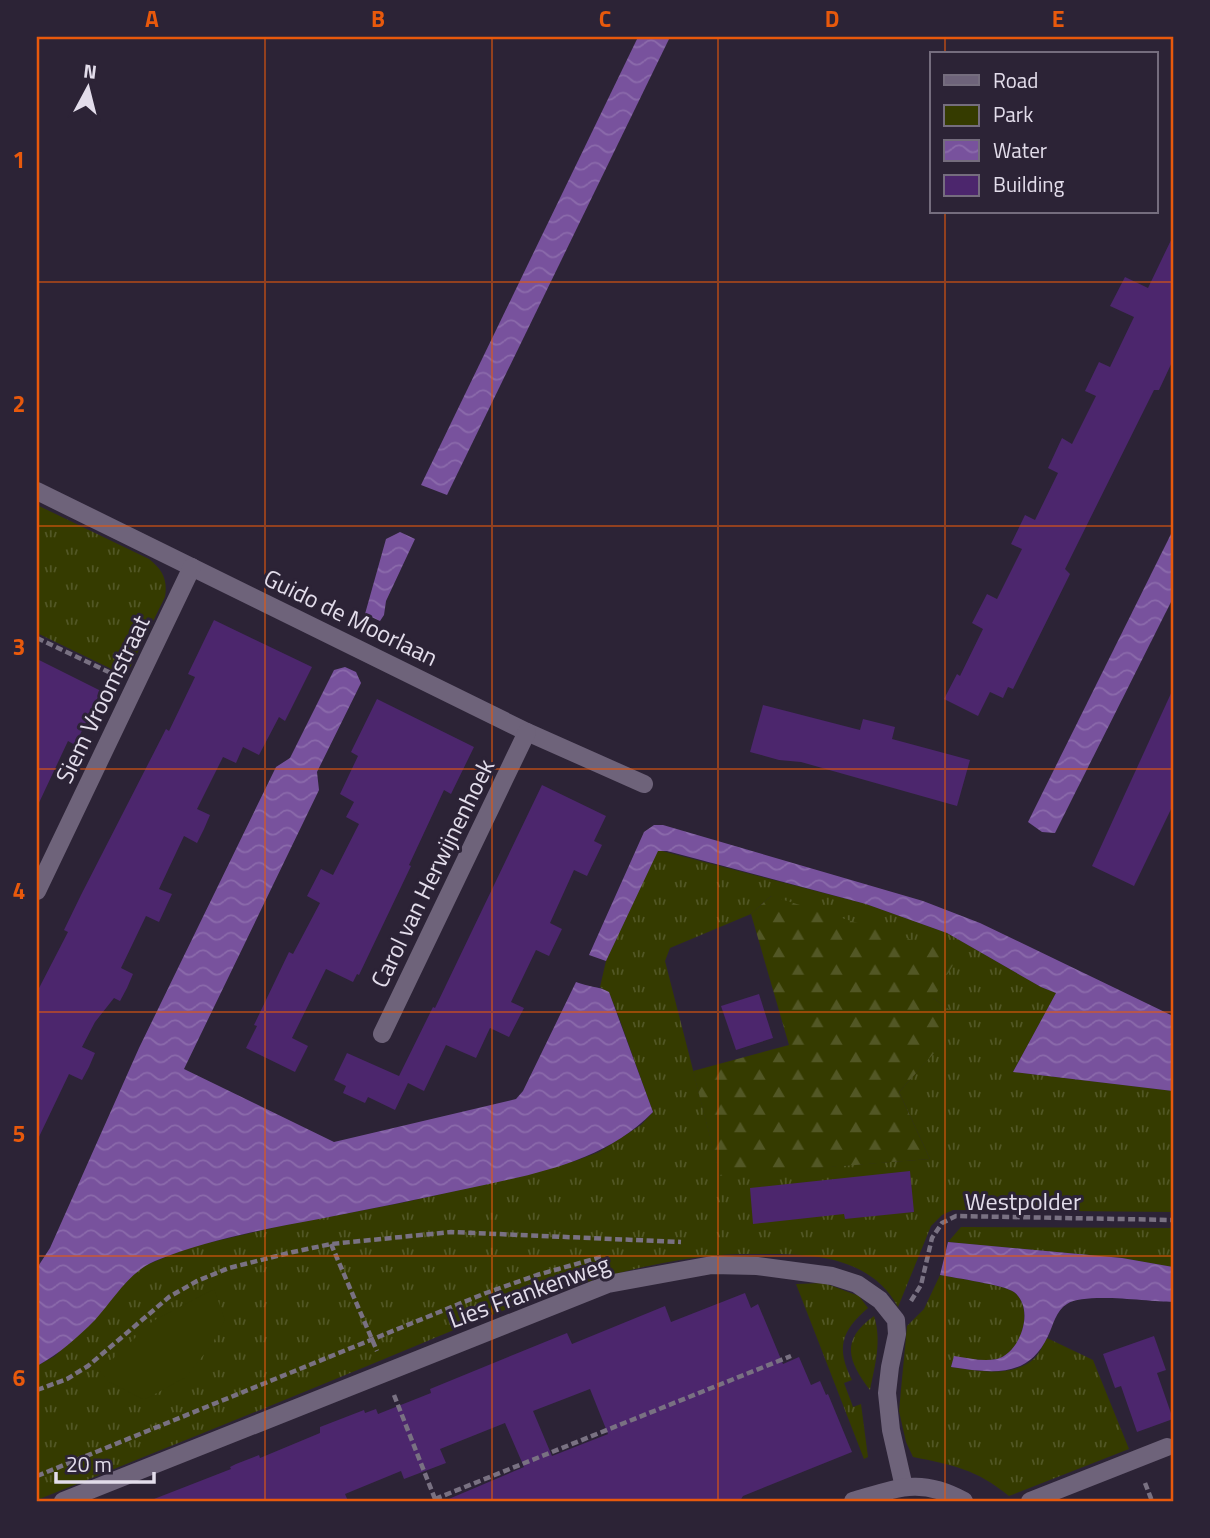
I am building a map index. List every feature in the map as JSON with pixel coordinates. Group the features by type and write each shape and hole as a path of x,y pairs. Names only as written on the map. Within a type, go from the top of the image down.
{"street":[{"name":"Guido de Moorlaan","path":"37,491 527,732 644,784"},
{"name":"Siem Vroomstraat","path":"37,891 192,566"},
{"name":"Carol van Herwijnenhoek","path":"382,1034 527,732"},
{"name":"Lies Frankenweg","path":"63,1501 608,1284 712,1265 802,1270 857,1284 880,1300 896,1320"},
{"path":"896,1320 897,1334 887,1393 891,1430 904,1487"},
{"path":"1030,1501 1167,1447"},
{"path":"853,1501 904,1487 937,1488 964,1501"}],"path":[{"path":"37,638 136,686"},
{"name":"Westpolder","path":"896,1320 921,1285 932,1238 942,1223 956,1216 1173,1220"},
{"path":"37,1390 66,1379 88,1366 169,1297 197,1281 229,1268 331,1244 451,1232 681,1242 657,1247"},
{"path":"331,1244 372,1339"},
{"path":"37,1476 372,1339 537,1275 610,1256"},
{"path":"385,1372 434,1500 791,1356"}],"green space":[{"path":"37,505 149,559 163,575 165,597 126,676 37,633"},
{"path":"658,850 866,904 947,933 1056,993 1013,1072 1173,1091 1173,1212 953,1210 942,1215 931,1226 898,1307 888,1292 863,1271 848,1264 815,1257 780,1254 711,1256 652,1265 604,1277 508,1309 37,1500 37,1366 55,1356 144,1266 191,1247 523,1176 599,1152 641,1125 653,1112 609,993 600,987 606,961","holes":["771,896 933,998 963,1020 899,1092 930,1159 720,1175 665,961 670,948 751,914"]},
{"path":"771,896 948,951 958,957 933,998 964,1020 899,1092 930,1159 720,1176 693,1071 789,1045 751,914"},
{"path":"961,1227 1173,1228 1173,1267 1122,1258 948,1242"},
{"path":"940,1275 1009,1289 1020,1300 1024,1309 1018,1340 1005,1355 986,1360 954,1357 951,1367 995,1372 1016,1368 1035,1358 1047,1338 1093,1360 1129,1449 1009,1496 964,1469 913,1457 906,1442 899,1411 907,1326 924,1309"},
{"path":"824,1283 859,1296 868,1308 847,1332 843,1349 852,1380 844,1383 853,1407 861,1404 868,1457 864,1459 796,1284"},
{"path":"214,1289 225,1320 212,1344 186,1377 144,1400 108,1381 100,1371 153,1321"},
{"path":"874,1316 878,1344 870,1390 857,1370 851,1351 856,1334"}],"water":[{"path":"638,37 670,37 447,495 421,485"},
{"path":"1173,530 1173,598 1055,833 1042,832 1028,822"},
{"path":"400,532 415,539 386,601 384,615 380,621 365,614 386,539"},
{"path":"345,667 356,672 361,683 317,772 319,790 184,1069 334,1142 516,1099 523,1091 576,982 609,992 653,1112 613,1143 568,1164 432,1196 236,1236 155,1261 129,1279 95,1320 75,1339 37,1366 37,1268 50,1248 139,1048 276,767 290,758 334,670"},
{"path":"654,825 663,825 923,901 980,923 1173,1016 1173,1091 1013,1072 1056,993 947,933 866,904 667,851 658,851 606,961 589,955 644,832"},
{"path":"948,1242 1122,1258 1173,1267 1173,1302 1103,1298 1076,1300 1060,1310 1040,1350 1019,1366 994,1371 951,1367 954,1356 986,1360 1005,1355 1018,1340 1024,1309 1021,1300 1009,1289 940,1275"}],"building":[{"path":"1173,236 1173,360 1159,390 1154,390 1065,569 1070,574 1013,689 1008,687 1003,698 990,692 978,716 944,699 957,674 960,676 983,629 972,623 987,594 997,599 1022,549 1011,544 1025,515 1035,520 1058,473 1048,468 1062,438 1072,444 1096,396 1085,391 1099,362 1110,367 1134,317 1110,306 1125,277 1148,288"},
{"path":"214,620 312,667 285,721 279,717 259,755 243,747 236,763 223,757 197,809 210,815 204,829 197,843 184,836 159,889 172,894 159,922 146,916 121,968 133,974 127,988 120,1001 114,998 95,1022 82,1047 95,1053 89,1067 82,1080 69,1074 37,1141 37,992 68,932 64,930 81,895 195,677 188,674"},
{"path":"37,659 101,691 75,745 68,741 37,807"},
{"path":"1173,689 1173,805 1134,886 1092,866"},
{"path":"377,699 474,747 451,794 444,790 359,975 357,974 353,982 326,969 292,1038 308,1046 295,1072 246,1048 257,1026 254,1025 289,952 293,954 320,903 307,896 321,869 333,875 359,824 346,817 354,802 340,794 358,756 351,752"},
{"path":"763,705 860,730 863,719 895,727 892,739 970,760 957,806 801,762 779,760 750,752"},
{"path":"542,785 606,816 594,841 602,845 587,876 574,870 550,923 562,929 549,956 536,950 511,1002 524,1008 509,1037 490,1028 476,1058 446,1045 424,1091 408,1083 395,1110 368,1097 365,1103 343,1093 346,1086 334,1080 347,1053 399,1076 433,1007 435,1008"},
{"path":"759,994 773,1038 736,1050 721,1006"},
{"path":"910,1171 914,1212 845,1219 844,1214 753,1224 750,1188"},
{"path":"745,1293 751,1308 758,1304 783,1364 799,1357 811,1385 820,1381 852,1452 743,1496 740,1501 444,1501 524,1467 505,1423 440,1449 446,1463 404,1479 401,1471 345,1494 348,1501 154,1501 231,1469 230,1467 236,1464 259,1455 260,1458 320,1433 320,1427 364,1410 365,1413 376,1409 378,1414 431,1393 430,1389 567,1333 572,1344 665,1306 671,1322","holes":["590,1389 608,1434 552,1456 533,1411"]},
{"path":"1154,1336 1166,1370 1157,1373 1173,1419 1137,1432 1121,1386 1115,1388 1103,1354"}]}
